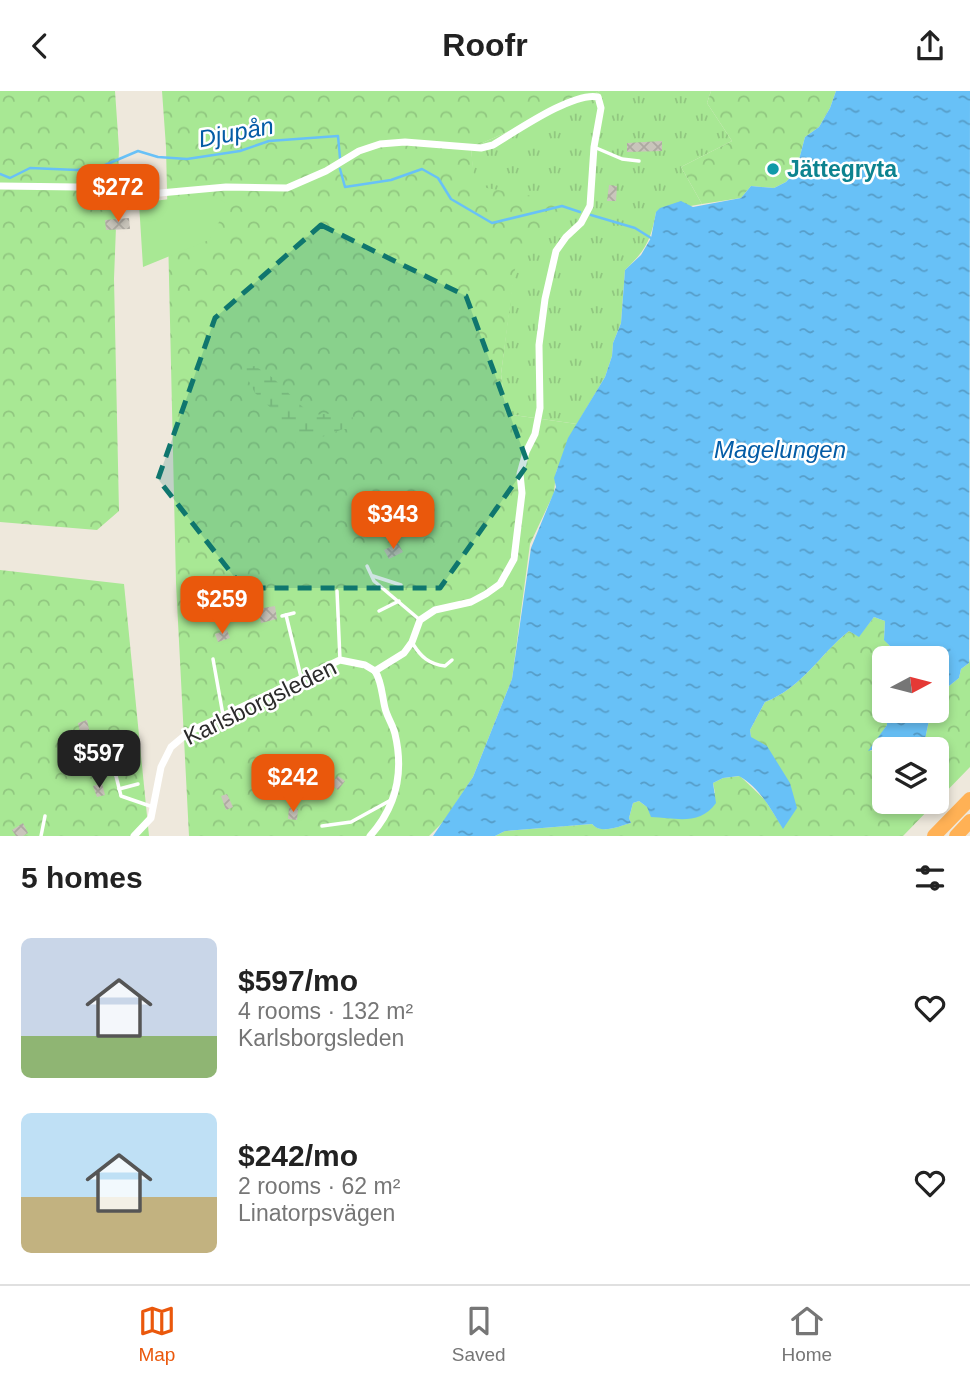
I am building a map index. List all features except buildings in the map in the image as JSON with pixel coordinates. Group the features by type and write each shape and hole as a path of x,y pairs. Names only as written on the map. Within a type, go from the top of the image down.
{"highway":[{"path":"934,836 970,799"},
{"path":"956,836 970,821"}],"street":[{"path":"0,186 78,187 138,195 226,187 287,188 326,171 359,151 380,144 405,142 481,148 493,145 565,103 588,95 598,97 600,101 590,206 581,223 556,251 549,278 538,345 540,408 535,434 526,452 520,474 522,493 514,559 500,584 486,594 471,602 435,610 420,620 412,642 404,653 375,671 385,710 395,732 400,764 393,799 380,825 370,836"},
{"name":"Karlsborgsleden","path":"134,836 151,818 162,767 171,747 189,732 340,660 365,665 375,671"}],"lane":[{"path":"594,147 622,159 639,161"},
{"path":"367,566 374,581 420,620"},
{"path":"373,576 401,585"},
{"path":"337,591 340,660"},
{"path":"379,611 399,601"},
{"path":"294,613 284,615 301,677"},
{"path":"412,642 421,657 434,664 445,666 452,660"},
{"path":"213,659 223,715"},
{"path":"104,757 116,776 121,796 153,807"},
{"path":"119,789 138,785"},
{"path":"322,826 351,822 393,799"},
{"path":"41,836 45,816"}],"highlighted area":[{"path":"321,225 466,296 528,464 440,588 243,588 158,479 215,318"}],"green space":[{"path":"0,91 115,91 119,149 114,279 119,511 97,530 0,522"},
{"path":"162,91 600,91 471,148 475,186 573,203 517,255 501,374 506,414 577,424 556,472 554,493 530,544 512,679 473,777 444,821 429,836 189,836 176,583 166,147"},
{"path":"600,91 711,91 707,103 732,141 681,167 702,204 656,212 647,244 625,270 621,323 605,377 577,424 506,414 501,374 516,255 474,186 471,148"},
{"path":"711,91 836,91 819,127 805,137 796,171 786,182 774,188 751,186 741,198 702,204 681,167 732,141 707,103"},
{"path":"208,194 229,204 209,240 143,267 139,203"},
{"path":"255,366 273,378 311,415 353,412 352,429 343,429 298,446 277,414 255,393 242,368"},
{"path":"0,570 124,584 149,836 0,836"},
{"path":"874,617 885,621 884,639 890,646 872,646 872,723 887,725 879,737 872,737 872,814 924,814 903,836 495,836 505,831 592,824 601,829 616,828 631,823 629,818 633,803 639,801 647,807 715,793 713,783 723,778 740,776 765,800 783,828 750,730 765,702 790,688 849,631 859,636"},
{"path":"970,659 970,767 949,789 949,737 925,737 928,723 949,723 949,686 959,678 961,669"}],"water":[{"name":"Magelungen","path":"836,91 970,91 969,663 961,669 959,678 949,686 949,646 890,646 884,640 885,621 874,617 859,637 849,631 790,688 765,702 750,730 751,737 767,746 790,783 797,808 783,829 759,793 739,776 723,778 713,783 716,803 703,815 695,818 651,817 647,807 639,801 633,803 629,818 631,823 611,829 601,829 592,824 505,831 495,836 433,836 473,777 512,679 531,548 556,487 554,478 568,438 605,377 621,323 625,270 641,255 651,238 656,212 681,201 693,207 741,198 751,186 774,188 786,182 796,171 805,137 819,127"},
{"path":"928,723 925,737 878,737 887,725"}],"waterway":[{"name":"Djupån","path":"0,174 10,178 30,168 77,170 105,165 138,151 158,157 187,159 240,151 269,141 338,136 340,158"},
{"name":"Djupån","path":"340,169 345,187 391,180 422,169 438,178 451,199 492,223 562,206 580,212"},
{"name":"Djupån","path":"591,215 635,228 651,238"}],"place":[{"name":"Jättegryta","path":"773,169"}]}
